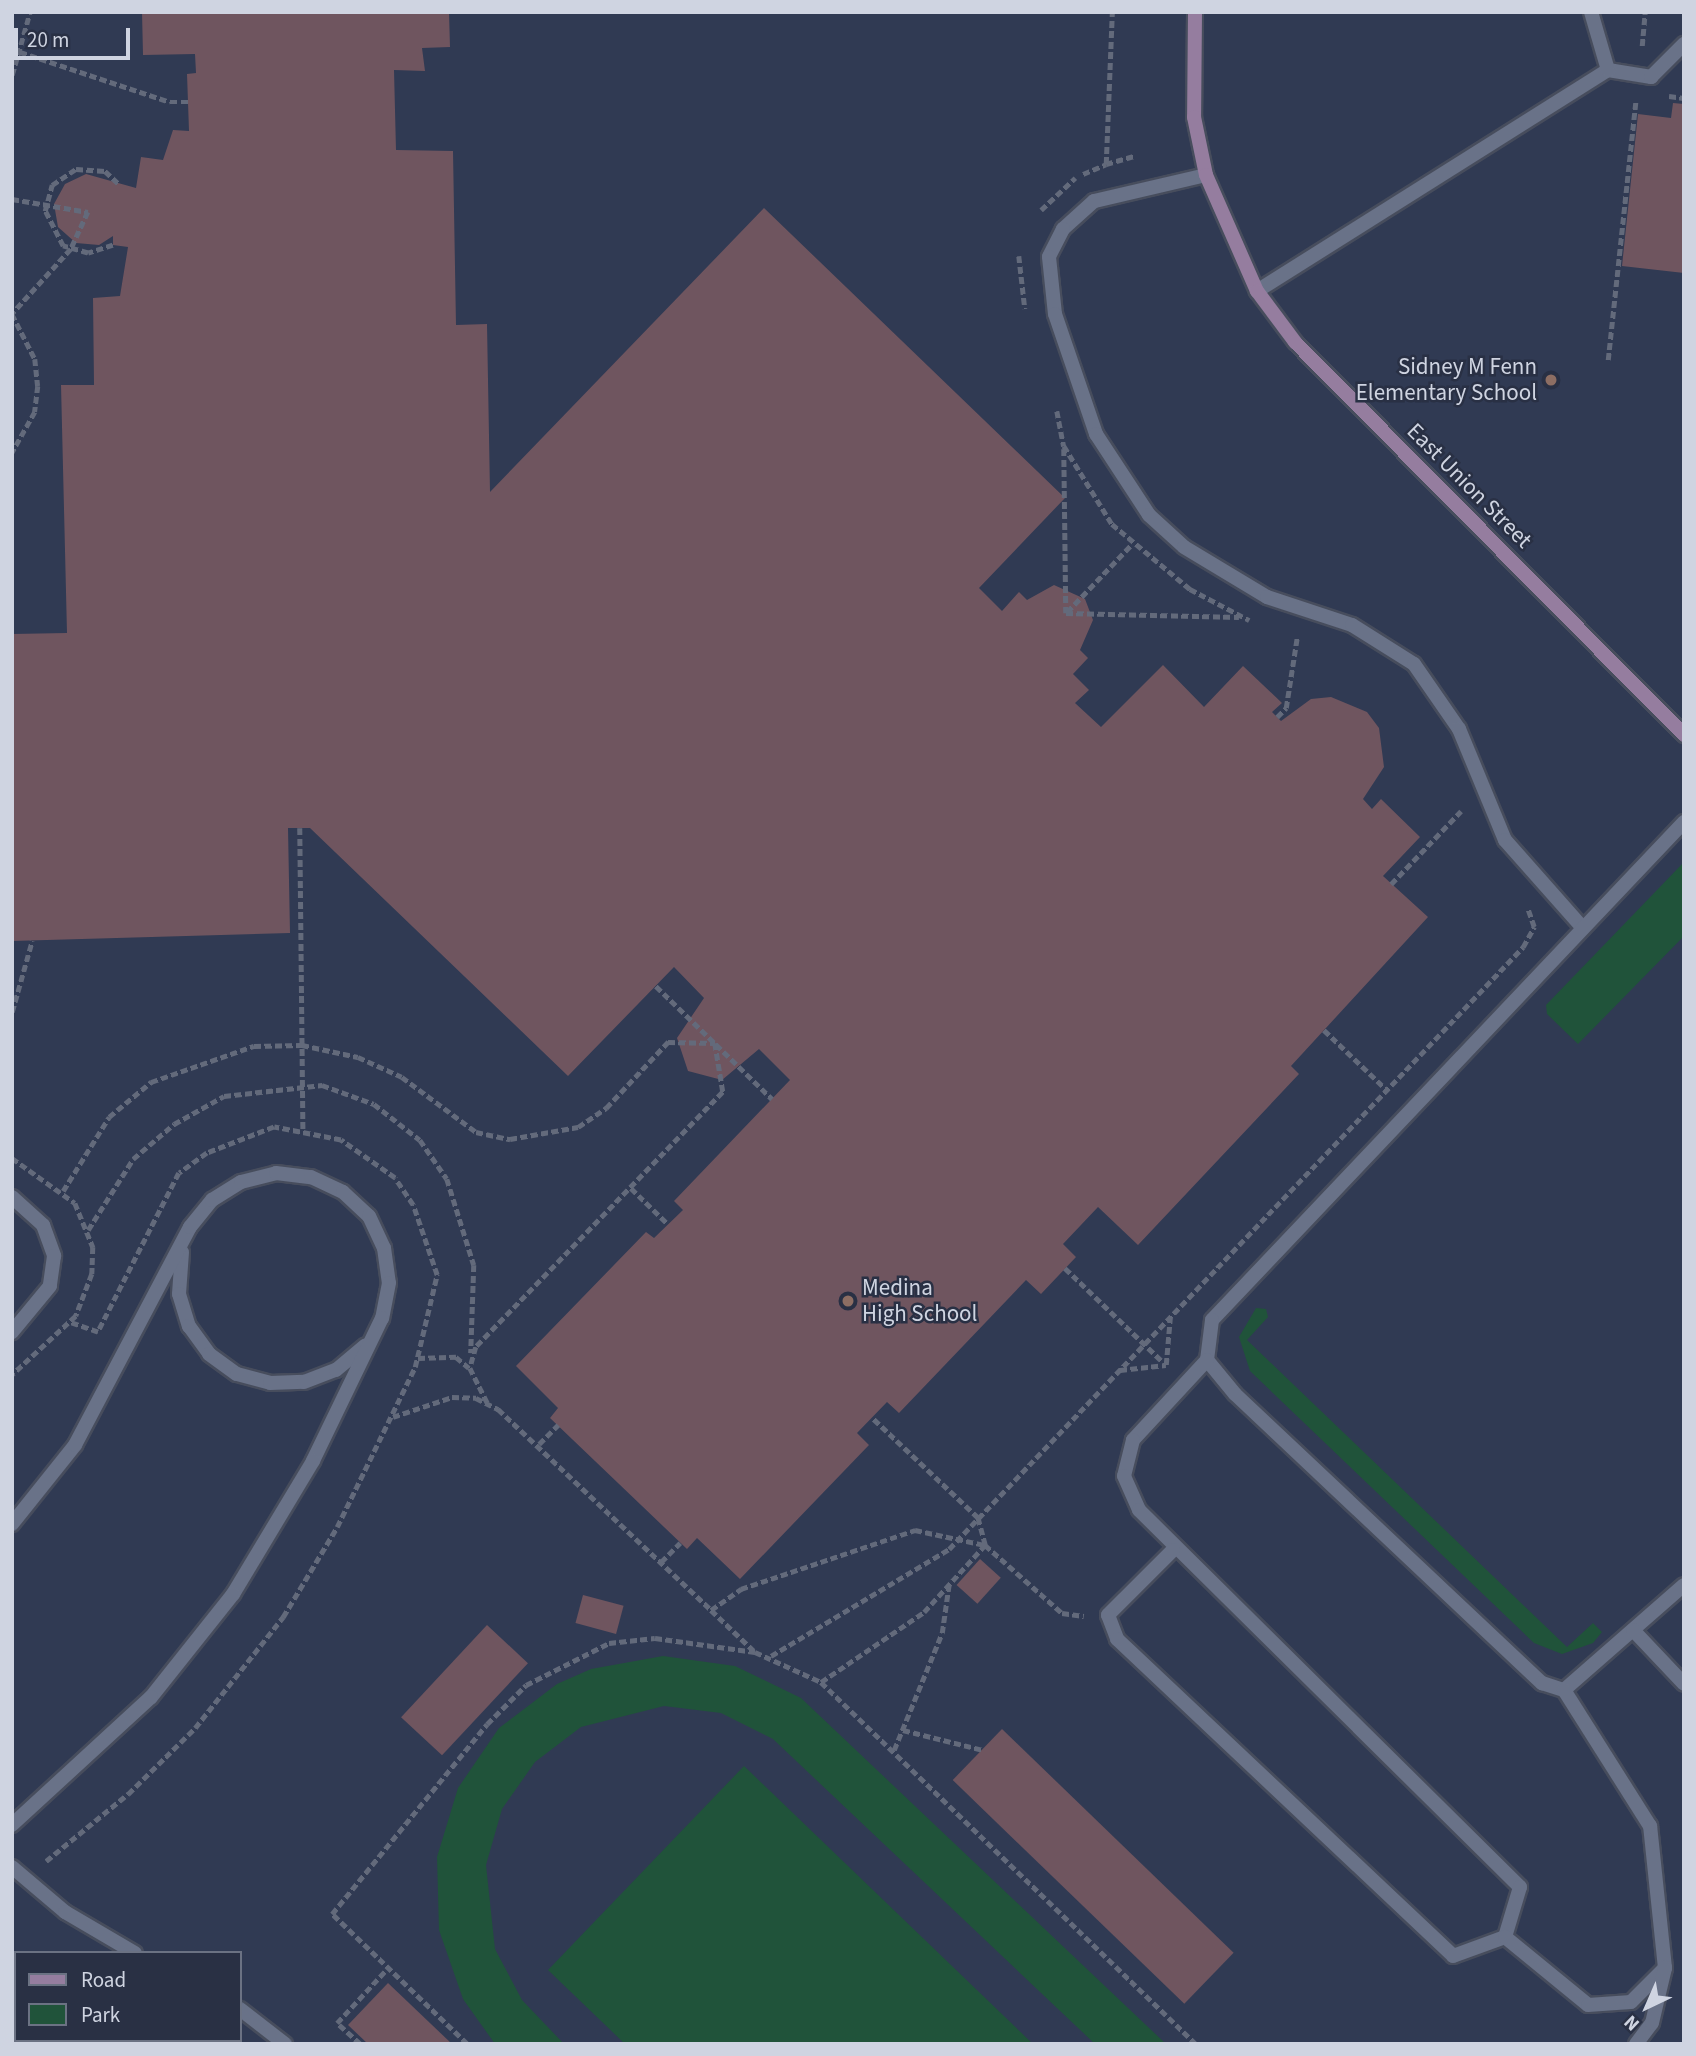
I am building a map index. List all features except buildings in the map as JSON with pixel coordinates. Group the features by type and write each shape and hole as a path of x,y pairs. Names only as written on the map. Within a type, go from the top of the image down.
{"street":[{"name":"East Union Street","path":"1195,12 1194,117 1206,175 1228,237 1257,291 1295,342 1684,735"}],"lane":[{"path":"1591,12 1608,70"},
{"path":"1257,291 1608,70 1651,77 1684,44"},
{"path":"1206,175 1094,201 1063,229 1049,257 1055,314 1096,435 1149,514 1184,547 1267,597 1352,625 1414,664 1459,729 1505,840 1582,927"},
{"path":"1505,1937 1520,1887 1173,1550 1139,1510 1124,1476 1133,1440 1207,1360 1212,1320 1684,822"},
{"path":"12,1524 75,1445 190,1227 222,1194 276,1173 311,1177 343,1192 369,1216 384,1248 389,1283 382,1318 313,1461 233,1594 151,1698 12,1825"},
{"path":"12,1197 43,1225 54,1256 50,1286 12,1332"},
{"path":"190,1227 180,1260 179,1294 189,1326 209,1354 237,1374 270,1383 304,1382 336,1370 363,1348 382,1318"},
{"path":"1207,1360 1235,1394 1542,1683 1564,1690 1650,1825 1665,1968 1652,2023 1636,2044"},
{"path":"1173,1550 1108,1615 1117,1639 1453,1956 1505,1937"},
{"path":"1564,1690 1684,1585"},
{"path":"1633,1630 1684,1684"},
{"path":"12,1867 65,1912 132,1951"},
{"path":"1505,1937 1588,2005 1631,2002 1665,1968"},
{"path":"242,2011 285,2044"}],"path":[{"path":"12,75 30,12"},
{"path":"1106,164 1112,12"},
{"path":"1608,360 1645,12"},
{"path":"20,52 170,102 188,102"},
{"path":"1038,214 1069,182 1106,164 1134,156"},
{"path":"113,245 88,253 71,249 53,236 45,205 52,185 76,169 105,171 119,184"},
{"path":"12,200 88,212 71,249 12,314 35,359 38,386 35,412 12,453"},
{"path":"1023,244 1018,271 1028,317"},
{"path":"1055,406 1064,446 1066,613"},
{"path":"1064,446 1093,497 1132,544 1240,617 1260,626"},
{"path":"1066,613 1132,544"},
{"path":"1066,613 1240,617"},
{"path":"1285,634 1309,641"},
{"path":"1277,717 1286,708 1297,638"},
{"path":"1455,798 1465,820"},
{"path":"1391,884 1461,811"},
{"path":"300,828 303,1129"},
{"path":"771,1656 949,1549 1531,938 1534,927 1522,901"},
{"path":"12,1012 32,941"},
{"path":"656,986 772,1099"},
{"path":"1324,1030 1386,1089"},
{"path":"63,1191 109,1117 150,1082 254,1046 302,1045 358,1057 402,1077 476,1132 510,1139 578,1126 606,1108 668,1042 715,1043"},
{"path":"470,1368 476,1346 723,1092 715,1043"},
{"path":"42,1863 162,1762 255,1654 307,1579 392,1418 418,1358 437,1275 413,1205 370,1156 303,1129 274,1127 240,1137 179,1173 98,1332 69,1322"},
{"path":"631,1188 668,1224"},
{"path":"1065,1268 1166,1364"},
{"path":"1166,1364 1170,1317"},
{"path":"418,1358 456,1357 470,1368 488,1404 539,1444 755,1652"},
{"path":"1120,1370 1166,1364"},
{"path":"392,1418 452,1397 488,1404"},
{"path":"872,1418 978,1518 985,1545"},
{"path":"539,1444 558,1425"},
{"path":"711,1610 726,1595 915,1530 961,1535 985,1545 1062,1614 1108,1615"},
{"path":"662,1562 680,1542"},
{"path":"821,1682 925,1612 985,1545"},
{"path":"894,1750 942,1633 950,1583"},
{"path":"467,2044 332,1914 486,1724 526,1685 609,1643 655,1638 771,1656 821,1682 1196,2044"},
{"path":"903,1730 982,1750"},
{"path":"360,2044 337,2023 388,1968"}],"shaded area":[{"name":"Medina High School","path":"12,12 1684,12 1684,2044 12,2044"}],"green space":[{"path":"1684,862 1684,936 1578,1044 1547,1014 1546,1005"},
{"path":"1256,1308 1266,1309 1268,1317 1247,1340 1567,1647 1593,1623 1602,1632 1593,1643 1562,1654 1534,1643 1250,1371 1239,1337"},
{"path":"663,1656 735,1666 801,1698 1166,2044 1095,2044 773,1739 721,1713 664,1706 581,1727 535,1762 502,1809 486,1865 495,1949 522,2000 564,2044 495,2044 463,1999 439,1930 437,1857 458,1788 499,1728 557,1684 591,1669"},
{"path":"744,1766 1033,2044 625,2044 548,1970"}],"place":[{"name":"Sidney M Fenn Elementary School","path":"1551,380"},
{"name":"Medina High School","path":"848,1301"}]}
